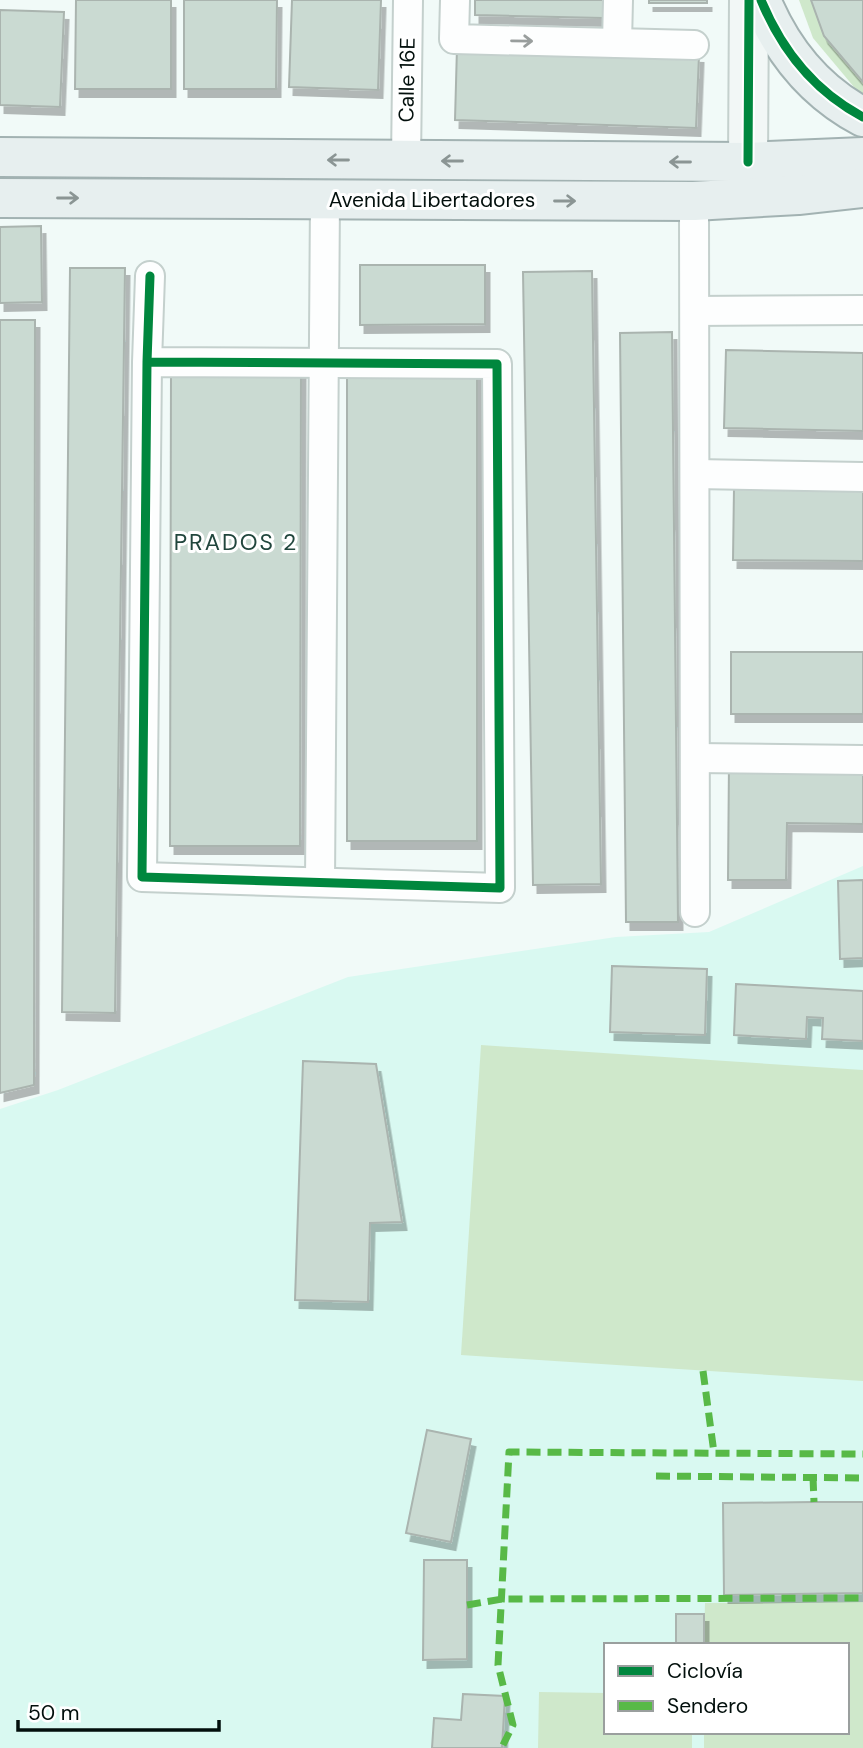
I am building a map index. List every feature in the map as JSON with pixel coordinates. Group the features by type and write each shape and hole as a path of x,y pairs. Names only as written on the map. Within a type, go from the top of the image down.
{"main road":[{"path":"748,162 749,0"},
{"path":"761,0 773,28 796,63 826,93 863,117"},
{"path":"796,177 863,138"},
{"name":"Avenida Libertadores","path":"0,157 748,162 796,177 863,188"},
{"name":"Avenida Libertadores","path":"0,198 694,201 796,177 863,157"},
{"path":"796,177 863,209"}],"street":[{"name":"Calle 16E","path":"406,160 408,0"},
{"path":"455,0 454,39 694,45"},
{"path":"617,43 618,0"},
{"path":"320,882 326,200"},
{"path":"694,201 695,912"},
{"path":"147,362 497,364 500,888 142,877 147,362 150,276"},
{"path":"695,311 863,310"},
{"path":"696,474 863,477"},
{"path":"696,758 863,760"}],"shaded area":[{"path":"799,0 863,0 863,93 859,93 813,38"},
{"path":"863,866 863,1748 0,1748 0,1109 58,1090 348,977 616,937 709,932"},
{"path":"481,1045 863,1070 863,1381 461,1355"},
{"path":"863,1602 863,1748 704,1748 704,1734 849,1734 849,1643 704,1643 705,1603"},
{"path":"539,1692 604,1693 604,1734 692,1734 692,1748 538,1748"}],"building":[{"path":"76,0 171,0 171,89 75,89"},
{"path":"184,0 277,0 276,89 184,89"},
{"path":"292,0 381,0 378,90 289,87"},
{"path":"475,0 603,0 603,18 475,15"},
{"path":"649,0 707,0 707,3 649,3"},
{"path":"811,0 863,0 863,82 824,36"},
{"path":"0,10 64,12 60,107 0,105"},
{"path":"457,47 699,55 696,128 455,120"},
{"path":"41,226 42,302 0,303 0,227"},
{"path":"360,265 485,265 485,324 360,325"},
{"path":"70,268 125,268 115,1013 62,1012"},
{"path":"592,271 601,884 533,885 523,272"},
{"path":"0,320 35,320 34,1085 0,1093"},
{"path":"672,332 678,922 626,922 620,333"},
{"path":"726,350 863,353 863,431 724,428"},
{"path":"171,367 301,368 300,846 170,846"},
{"path":"347,368 477,368 477,841 347,841"},
{"path":"734,488 863,490 863,561 733,560"},
{"path":"731,652 863,652 863,714 731,714"},
{"path":"729,761 863,762 863,824 787,823 786,880 728,880"},
{"path":"863,880 863,958 840,959 838,881"},
{"path":"612,966 707,969 705,1035 610,1032"},
{"path":"736,984 863,991 863,1041 822,1039 823,1018 807,1017 806,1039 734,1035"},
{"path":"303,1061 376,1064 402,1222 370,1223 368,1302 295,1300"},
{"path":"427,1430 471,1439 451,1542 406,1533"},
{"path":"863,1502 863,1593 724,1595 723,1503"},
{"path":"424,1560 467,1560 467,1659 423,1660"},
{"path":"676,1614 704,1614 704,1643 676,1643"},
{"path":"463,1694 505,1696 502,1748 432,1748 434,1718 461,1720"}],"marked path":[{"path":"703,1371 714,1453"},
{"path":"503,1745 513,1725 498,1665 509,1452 863,1454"},
{"path":"656,1476 863,1478"},
{"path":"813,1477 814,1502"},
{"path":"467,1605 502,1599 863,1598"}],"cycle path":[{"path":"748,162 749,0"},
{"path":"761,0 779,36 802,68 829,95 863,117"},
{"path":"147,362 497,364 500,888 142,877 147,362 150,276"}],"district":[{"name":"PRADOS 2","path":"236,542"}]}
